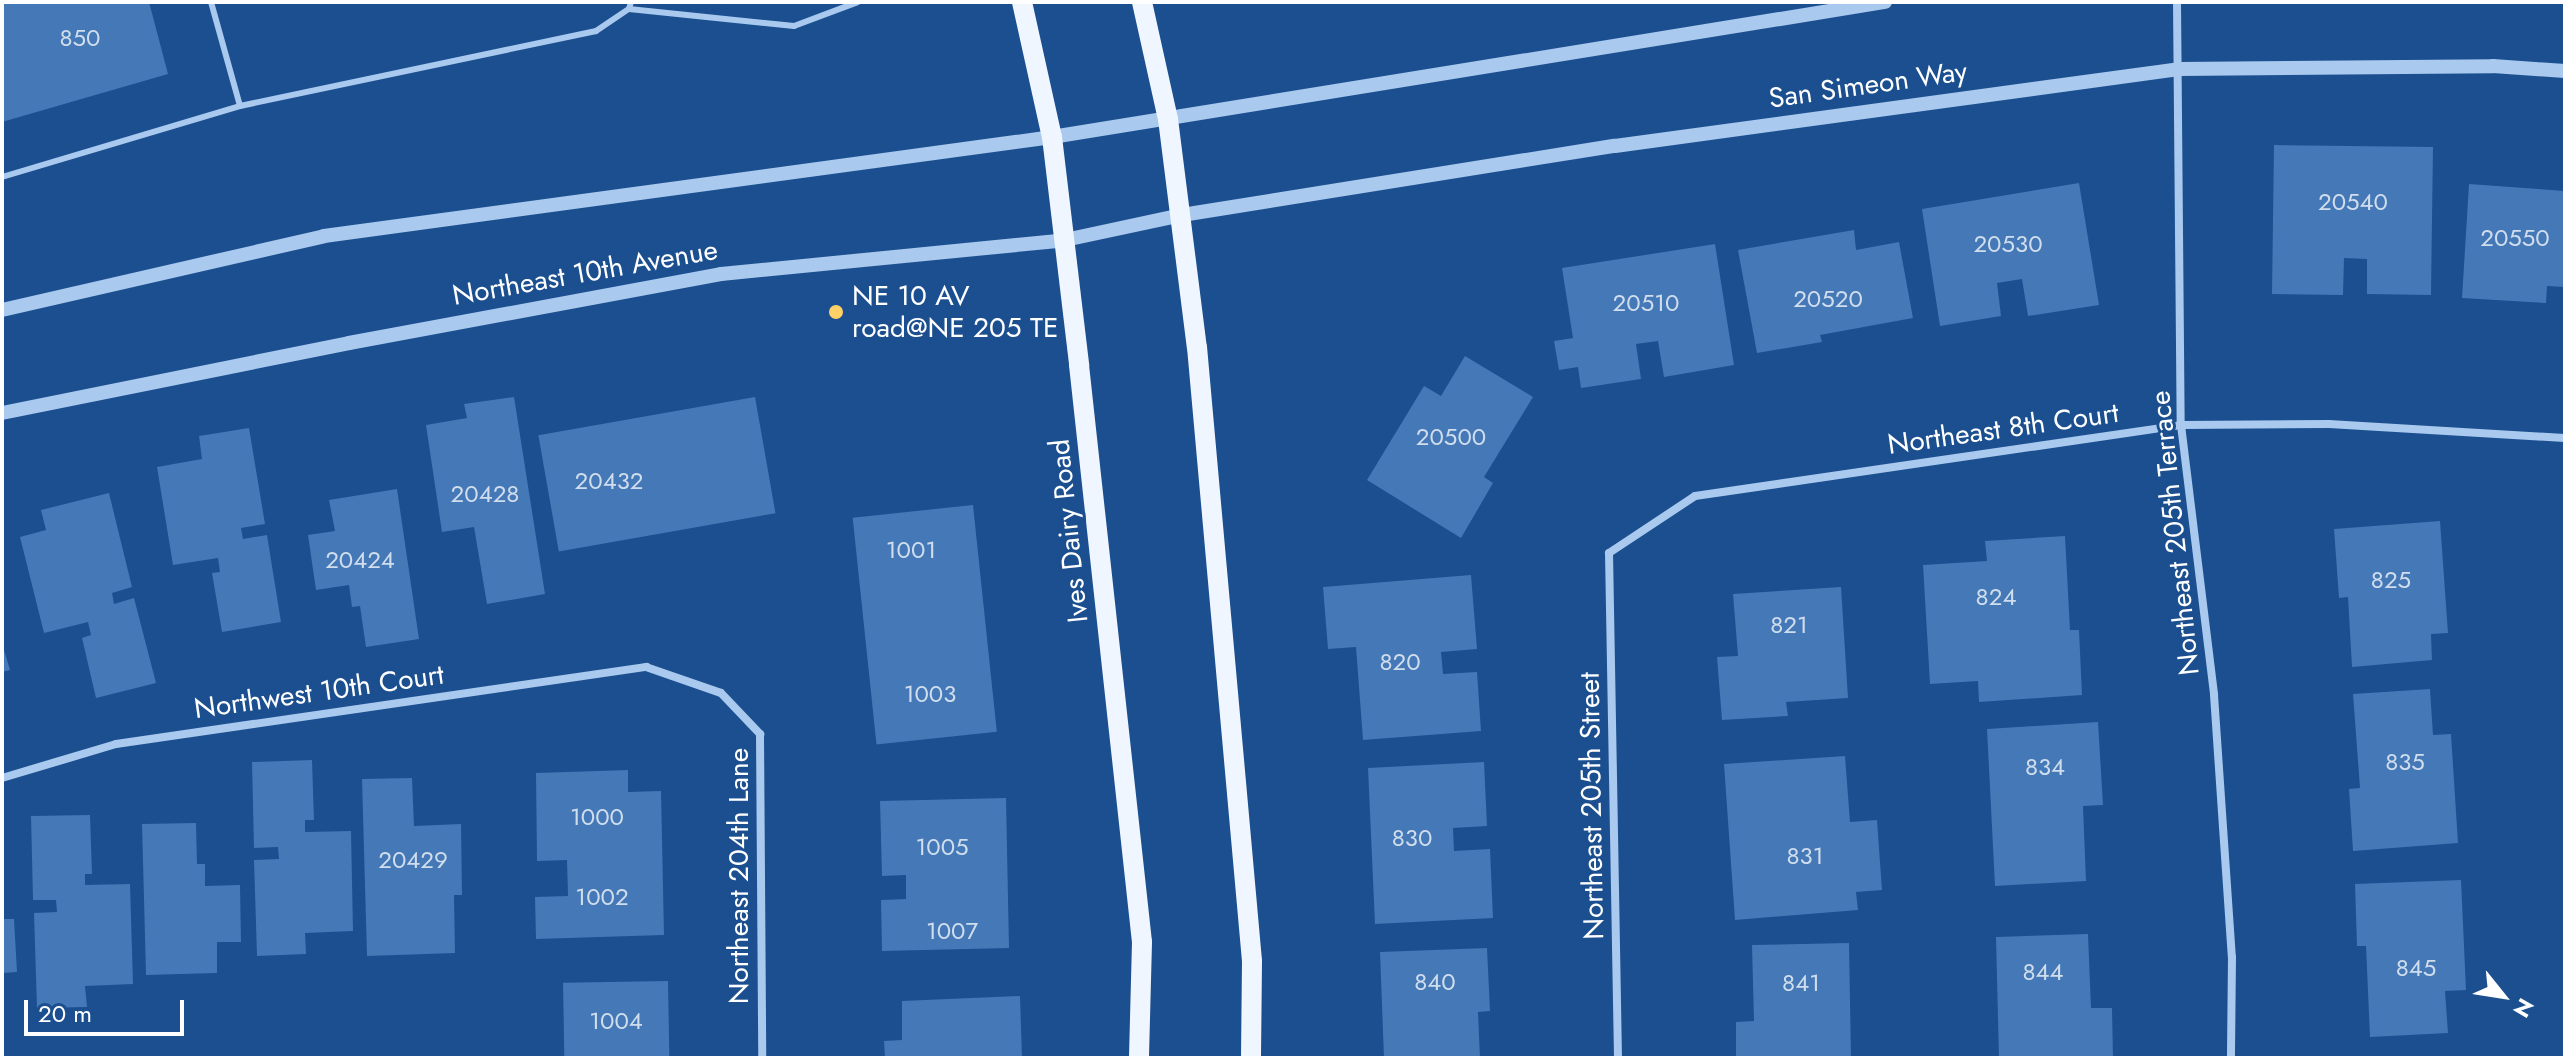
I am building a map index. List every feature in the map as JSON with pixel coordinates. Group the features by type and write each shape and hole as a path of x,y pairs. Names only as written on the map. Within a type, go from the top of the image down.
{"main road":[{"name":"Ives Dairy Road","path":"1022,2 1052,137 1065,240 1142,942 1139,1058"},
{"path":"1142,2 1168,119 1182,215 1252,961 1251,1058"}],"street":[{"path":"2,310 324,236 1052,137 1885,2"},
{"name":"Northeast 205th Terrace","path":"2177,2 2181,425 2214,695 2232,957 2231,1058"},
{"name":"San Simeon Way","path":"1182,215 1615,146 2179,69 2493,66 2565,71"},
{"name":"Northeast 10th Avenue","path":"2,413 349,343 721,274 1065,240 1182,215"},
{"name":"Northeast 8th Court","path":"1609,553 1695,496 2181,425 2329,424 2565,438"},
{"name":"Northeast 205th Street","path":"1609,553 1618,1058"},
{"name":"Northwest 10th Court","path":"2,778 116,744 646,667"},
{"name":"Northeast 204th Lane","path":"646,667 721,693 760,734 762,1058"}],"lane":[{"path":"211,2 240,106"},
{"path":"2,177 240,106 596,31 630,6 794,26 858,2"}],"building":[{"path":"2,2 149,2 168,74 2,122"},
{"path":"2274,145 2433,147 2431,295 2367,294 2367,259 2344,258 2343,295 2272,294"},
{"path":"2079,183 2099,305 2028,316 2022,279 1997,283 2001,316 1940,326 1922,209"},
{"path":"2469,184 2565,191 2565,287 2547,286 2546,303 2462,298"},
{"path":"1854,230 1856,250 1899,242 1913,318 1820,335 1822,342 1757,353 1738,250"},
{"path":"1715,244 1734,365 1664,377 1658,341 1636,344 1641,379 1581,388 1578,367 1559,370 1554,341 1573,338 1562,268"},
{"path":"1465,356 1533,397 1484,477 1493,483 1461,538 1367,480 1424,386 1441,396"},
{"path":"514,397 545,594 487,604 474,527 442,532 426,425 467,418 464,404"},
{"path":"755,397 775,513 559,551 538,435"},
{"path":"249,428 265,524 241,528 243,539 267,535 281,622 222,632 212,573 220,572 218,558 173,565 157,467 202,459 199,436"},
{"path":"397,489 419,639 366,647 360,606 352,607 349,585 316,590 308,535 335,531 329,500"},
{"path":"109,493 132,587 112,593 114,604 134,598 156,683 96,698 82,638 91,635 88,622 44,633 20,537 46,530 41,510"},
{"path":"973,505 997,732 876,744 853,518"},
{"path":"2440,521 2448,633 2431,634 2432,660 2352,667 2348,597 2339,598 2334,529"},
{"path":"2065,536 2070,630 2079,630 2082,695 1979,702 1978,681 1930,684 1923,565 1987,561 1985,541"},
{"path":"1471,575 1477,649 1441,652 1443,674 1477,672 1481,731 1363,740 1356,647 1328,649 1323,587"},
{"path":"1841,587 1848,698 1786,702 1788,716 1722,720 1717,657 1738,656 1733,594"},
{"path":"2,643 10,670 2,672"},
{"path":"2430,689 2433,735 2451,734 2458,843 2353,851 2349,789 2360,788 2353,694"},
{"path":"2098,722 2103,805 2083,806 2086,881 1995,886 1987,729"},
{"path":"1845,756 1850,822 1877,820 1882,890 1856,892 1858,910 1735,920 1724,764"},
{"path":"312,760 314,820 305,820 305,832 351,831 353,931 305,933 306,954 257,956 254,860 279,859 278,847 254,848 252,762"},
{"path":"1484,762 1487,826 1453,828 1454,851 1490,849 1493,918 1375,924 1368,768"},
{"path":"628,770 628,792 661,791 664,935 536,939 535,897 568,896 567,860 537,861 536,773"},
{"path":"412,778 414,826 461,824 462,895 454,895 455,953 367,956 362,779"},
{"path":"1006,798 1009,948 882,951 881,900 906,899 906,875 882,876 880,801"},
{"path":"90,815 92,874 85,874 85,885 130,884 133,984 85,986 87,1007 37,1008 34,913 57,912 56,900 33,900 31,816"},
{"path":"196,823 197,864 205,864 205,886 240,885 241,942 217,942 217,973 146,975 142,824"},
{"path":"2461,880 2466,990 2445,991 2448,1033 2370,1037 2366,946 2357,946 2355,884"},
{"path":"2,919 14,919 17,972 2,973"},
{"path":"2088,934 2091,1008 2112,1008 2113,1058 1999,1058 1996,937"},
{"path":"1849,943 1851,1058 1736,1058 1736,1022 1754,1021 1752,945"},
{"path":"1487,948 1490,1011 1478,1012 1480,1058 1384,1058 1380,952"},
{"path":"668,981 669,1058 564,1058 563,983"},
{"path":"1020,996 1022,1058 885,1058 884,1041 902,1040 902,1001"}],"place":[{"name":"NE 10 AV road@NE 205 TE","path":"836,312"}]}
